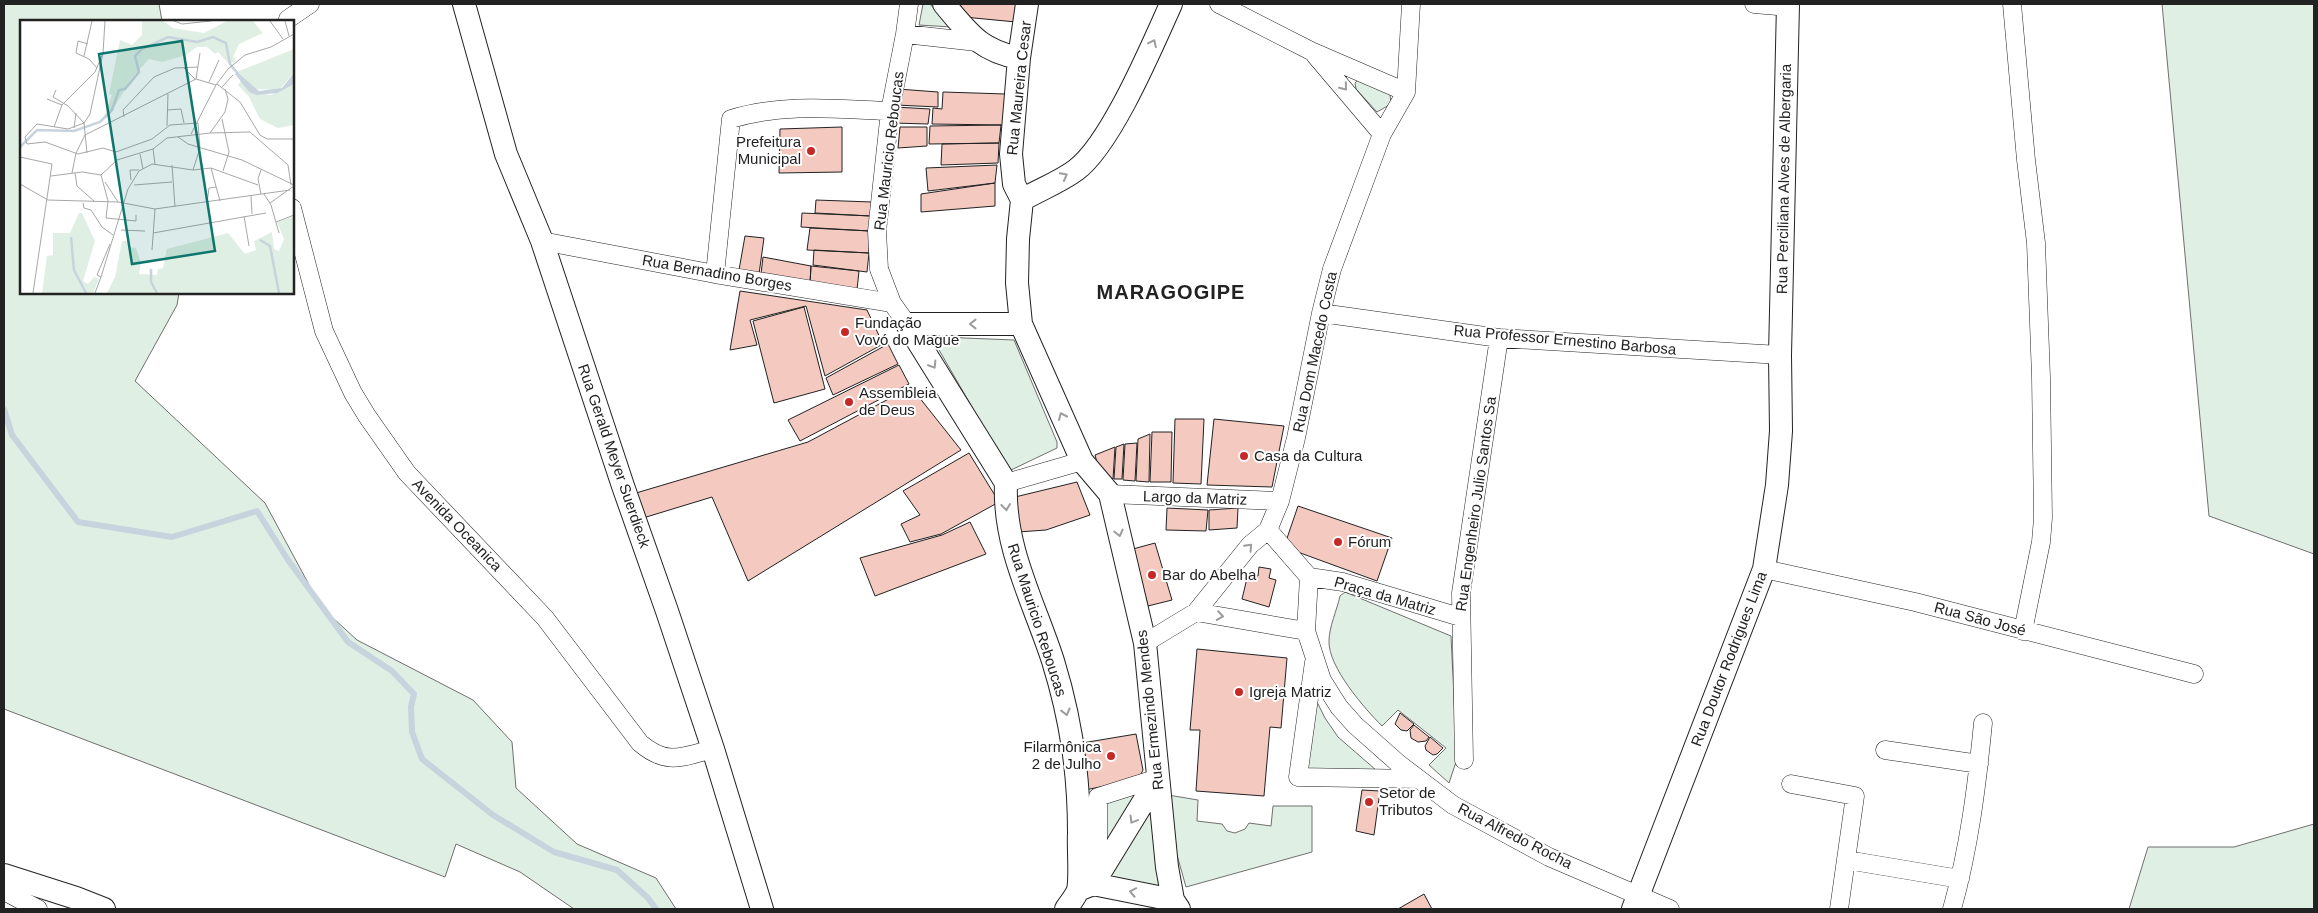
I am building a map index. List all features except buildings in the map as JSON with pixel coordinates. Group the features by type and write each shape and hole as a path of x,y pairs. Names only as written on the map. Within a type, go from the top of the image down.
{"street":[{"path":"289,15 310,4"},
{"name":"Rua Gerald Meyer Suerdieck","path":"464,4 506,154 542,241 713,749 762,909"},
{"name":"Rua Mauricio Reboucas","path":"909,4 890,111 878,231 880,269 892,303 1006,483 1005,504 1013,549 1023,584 1053,661 1076,756 1089,883"},
{"path":"944,4 977,42"},
{"name":"Rua Maureira Cesar","path":"1022,200 1014,184 1011,154 1019,58 1028,4"},
{"path":"1022,200 1075,170 1093,155 1121,109 1171,4"},
{"path":"1219,4 1311,51 1406,92"},
{"name":"Rua Dom Macedo Costa","path":"1268,530 1280,501 1296,438 1321,313 1332,269 1382,134 1406,92 1411,4"},
{"path":"1754,4 1788,5"},
{"path":"2012,4 2026,160 2036,243 2041,377 2043,518 2024,631"},
{"name":"Rua Perciliana Alves de Albergaria","path":"1780,355 1788,5"},
{"path":"905,34 977,42 1006,56 1019,58"},
{"path":"1311,51 1382,134"},
{"path":"715,274 731,119 752,113 804,108 890,111"},
{"name":"Rua Ermezindo Mendes","path":"1022,200 1018,239 1017,283 1021,324 1082,460 1110,494 1145,643 1167,867 1176,905"},
{"name":"Avenida Oceanica","path":"294,216 316,306 333,354 367,416 407,473 546,618 640,743 656,755 670,759 713,749"},
{"name":"Rua Bernadino Borges","path":"542,241 715,274 892,303"},
{"name":"Rua Professor Ernestino Barbosa","path":"1321,313 1499,338 1780,355"},
{"path":"907,324 1021,324"},
{"name":"Rua Engenheiro Julio Santos Sa","path":"1464,760 1460,617 1464,570 1499,338"},
{"name":"Rua Doutor Rodrigues Lima","path":"1635,902 1764,569 1781,431 1780,355"},
{"path":"1006,483 1082,460"},
{"name":"Largo da Matriz","path":"1110,494 1280,501"},
{"path":"1145,643 1196,612 1250,545 1268,530 1308,577 1306,631 1314,656 1297,774 1298,778 1419,779"},
{"name":"Rua São José","path":"1764,569 1915,602 2194,674"},
{"name":"Praça da Matriz","path":"1308,577 1343,582 1460,617"},
{"path":"1196,612 1306,631"},
{"name":"Rua Alfredo Rocha","path":"1314,656 1322,680 1339,707 1377,745 1453,805 1635,902 1670,909"},
{"path":"1952,909 1960,880 1979,764 1983,723"},
{"path":"1885,750 1979,764"},
{"path":"1066,909 1089,883 1158,778"},
{"path":"1089,883 1098,797 1158,778"},
{"path":"1791,784 1855,796 1840,909"},
{"path":"1847,860 1960,880"},
{"path":"4,875 104,909"},
{"path":"1089,883 1176,905"},
{"path":"4,891 38,909"}],"green space":[{"path":"4,4 159,4 162,20 20,20 20,294 179,294 177,305 135,381 265,503 321,607 357,640 473,700 512,742 516,788 577,844 656,878 676,909 574,909 520,872 456,844 445,877 4,709"},
{"path":"923,4 930,4 951,27 919,25"},
{"path":"2162,4 2314,4 2314,554 2209,516"},
{"path":"1358,80 1390,94 1391,104 1377,112 1356,89 1355,83"},
{"path":"940,337 1014,340 1057,442 1057,448 1009,471 935,343"},
{"path":"1345,592 1451,636 1457,759 1449,783 1429,765 1446,748 1398,710 1382,726 1357,698 1334,663 1330,651 1329,636 1340,596"},
{"path":"1316,700 1338,737 1376,770 1308,772 1303,766"},
{"path":"1135,795 1105,846 1101,801"},
{"path":"1168,795 1198,800 1197,821 1222,824 1227,831 1235,833 1245,829 1249,823 1271,826 1273,806 1312,806 1312,852 1186,887 1175,848"},
{"path":"1149,813 1151,816 1159,886 1109,877"},
{"path":"2314,824 2314,909 2129,909 2148,847 2234,847"}],"waterway":[{"path":"4,409 12,435 78,522 172,537 257,511 288,560 348,642 392,671 414,694 411,707 412,732 422,759 493,815 554,852 617,870 648,898 656,909"}],"place":[{"name":"Prefeitura Municipal","path":"811,151"},
{"name":"Fundação Vovó do Mague","path":"845,332"},
{"name":"Assembleia de Deus","path":"849,402"},
{"name":"Casa da Cultura","path":"1244,456"},
{"name":"Fórum","path":"1338,542"},
{"name":"Bar do Abelha","path":"1152,575"},
{"name":"Igreja Matriz","path":"1239,692"},
{"name":"Filarmônica 2 de Julho","path":"1111,756"},
{"name":"Setor de Tributos","path":"1369,802"}],"district":[{"name":"MARAGOGIPE","path":"1171,292"}]}
